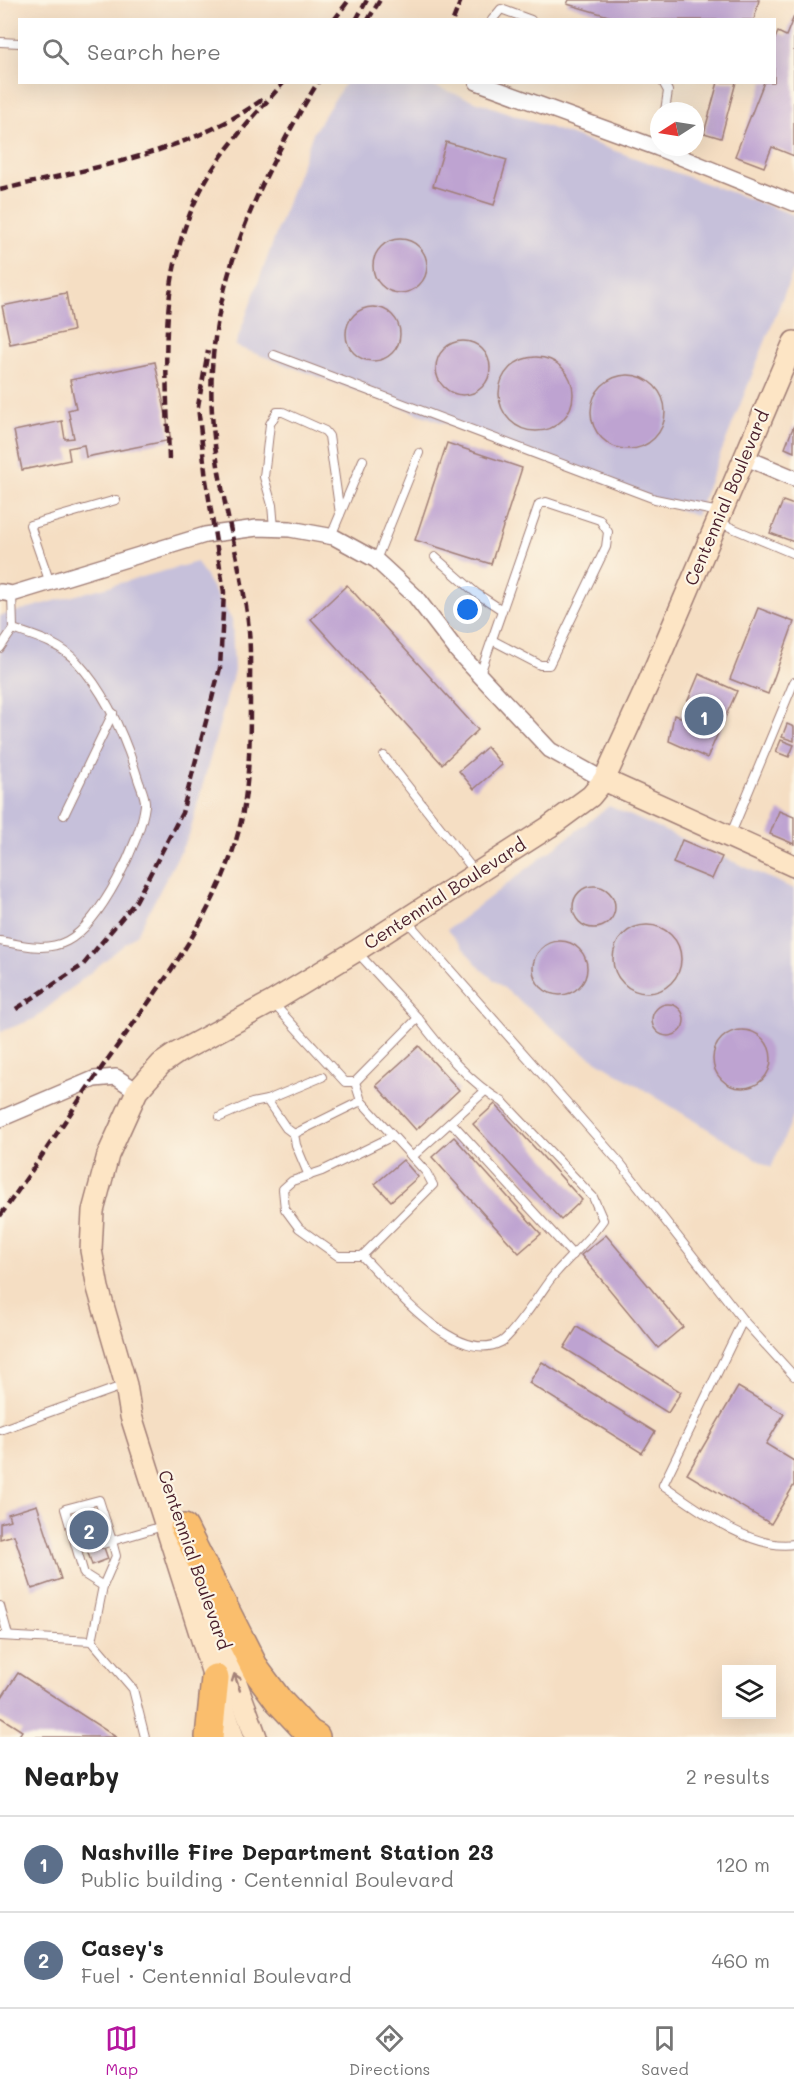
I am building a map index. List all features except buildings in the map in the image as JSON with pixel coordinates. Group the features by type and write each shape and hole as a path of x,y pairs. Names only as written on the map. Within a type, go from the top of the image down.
{"highway":[{"path":"174,1526 256,1670 279,1701 309,1733 316,1737"},
{"path":"209,1737 215,1678"}],"main road":[{"name":"Centennial Boulevard","path":"233,1737 147,1424 126,1385 98,1288 91,1250 93,1211 108,1155 137,1091 161,1065 177,1053 272,1002 406,920 549,827 591,796 604,780 648,684 794,342"},
{"path":"604,780 794,866"},
{"name":"Centennial Boulevard","path":"174,1526 233,1668 256,1737"}],"street":[{"path":"483,84 650,143"},
{"path":"683,156 794,203"},
{"path":"744,457 794,478"},
{"path":"6,593 50,583 205,535 274,528 331,536 376,560 415,596 458,652 550,750 604,780"},
{"path":"0,1119 94,1079 116,1077 137,1091"}],"lane":[{"path":"494,18 501,9 526,18"},
{"path":"0,42 18,43"},
{"path":"664,84 668,91 666,102"},
{"path":"274,355 655,499 719,517 794,554"},
{"path":"274,528 272,505 264,477 270,424 277,412 325,431 329,436 340,514"},
{"path":"376,560 419,453"},
{"path":"331,536 363,460"},
{"path":"50,583 30,525 116,500"},
{"path":"480,674 540,502 570,509 603,523 609,538 606,547 549,665 540,665 492,640"},
{"path":"435,557 476,593 502,610"},
{"path":"0,648 13,630 6,593"},
{"path":"0,941 36,948 67,941 94,917 135,846 145,803 127,743 113,713 77,661 49,641 13,630"},
{"path":"730,837 794,682"},
{"path":"64,815 113,713"},
{"path":"384,756 477,874"},
{"path":"406,920 621,1164 743,1320 794,1376"},
{"path":"356,951 418,1018 438,1045 485,1091 503,1102 593,1197 603,1220 591,1238 556,1272 503,1341 486,1348 462,1342 418,1315 362,1256"},
{"path":"272,1002 345,1082 355,1082 418,1018"},
{"path":"220,1117 322,1077"},
{"path":"355,1082 361,1101 426,1172 433,1185 362,1256 338,1256 299,1228 285,1209 283,1189 292,1181 309,1176 393,1136"},
{"path":"412,1157 485,1091"},
{"path":"267,1100 286,1128 294,1134 309,1176"},
{"path":"294,1134 361,1101"},
{"path":"452,1122 573,1255"},
{"path":"743,1320 663,1485 719,1525 780,1546 794,1544"},
{"path":"0,1430 126,1385"},
{"path":"92,1641 103,1586 116,1556 99,1500 65,1509 84,1574 103,1586"},
{"path":"96,1525 106,1522"},
{"path":"103,1544 174,1526"},
{"path":"72,1532 81,1529"},
{"path":"78,1552 87,1549"},
{"path":"0,1606 4,1635 92,1641 134,1689 145,1737"}],"shaded area":[{"path":"344,84 428,84 794,215 794,269 696,516 235,346 313,133"},
{"path":"197,562 232,620 234,671 189,835 137,934 34,1019 0,1032 0,616"},
{"path":"609,806 794,889 794,1115 771,1168 578,1049 482,970 447,930"}],"railway":[{"path":"336,18 349,0"},
{"path":"357,18 367,0"},
{"path":"369,18 380,0"},
{"path":"454,18 461,0"},
{"path":"169,460 166,350 172,278 180,243 192,209 217,162 282,84"},
{"path":"0,1216 167,976 204,916 233,851 245,802 248,771 250,643 243,588 214,439 212,368 217,325 226,282 240,240 275,159 317,84"},
{"path":"0,190 102,166 170,146 234,118 263,99"},
{"path":"16,1009 83,965 136,901 182,813 220,668 224,592 206,480 198,406 208,351"}],"place":[{"name":"Nashville Fire Department Station 23","path":"704,716"},
{"name":"Casey's","path":"89,1530"}]}
